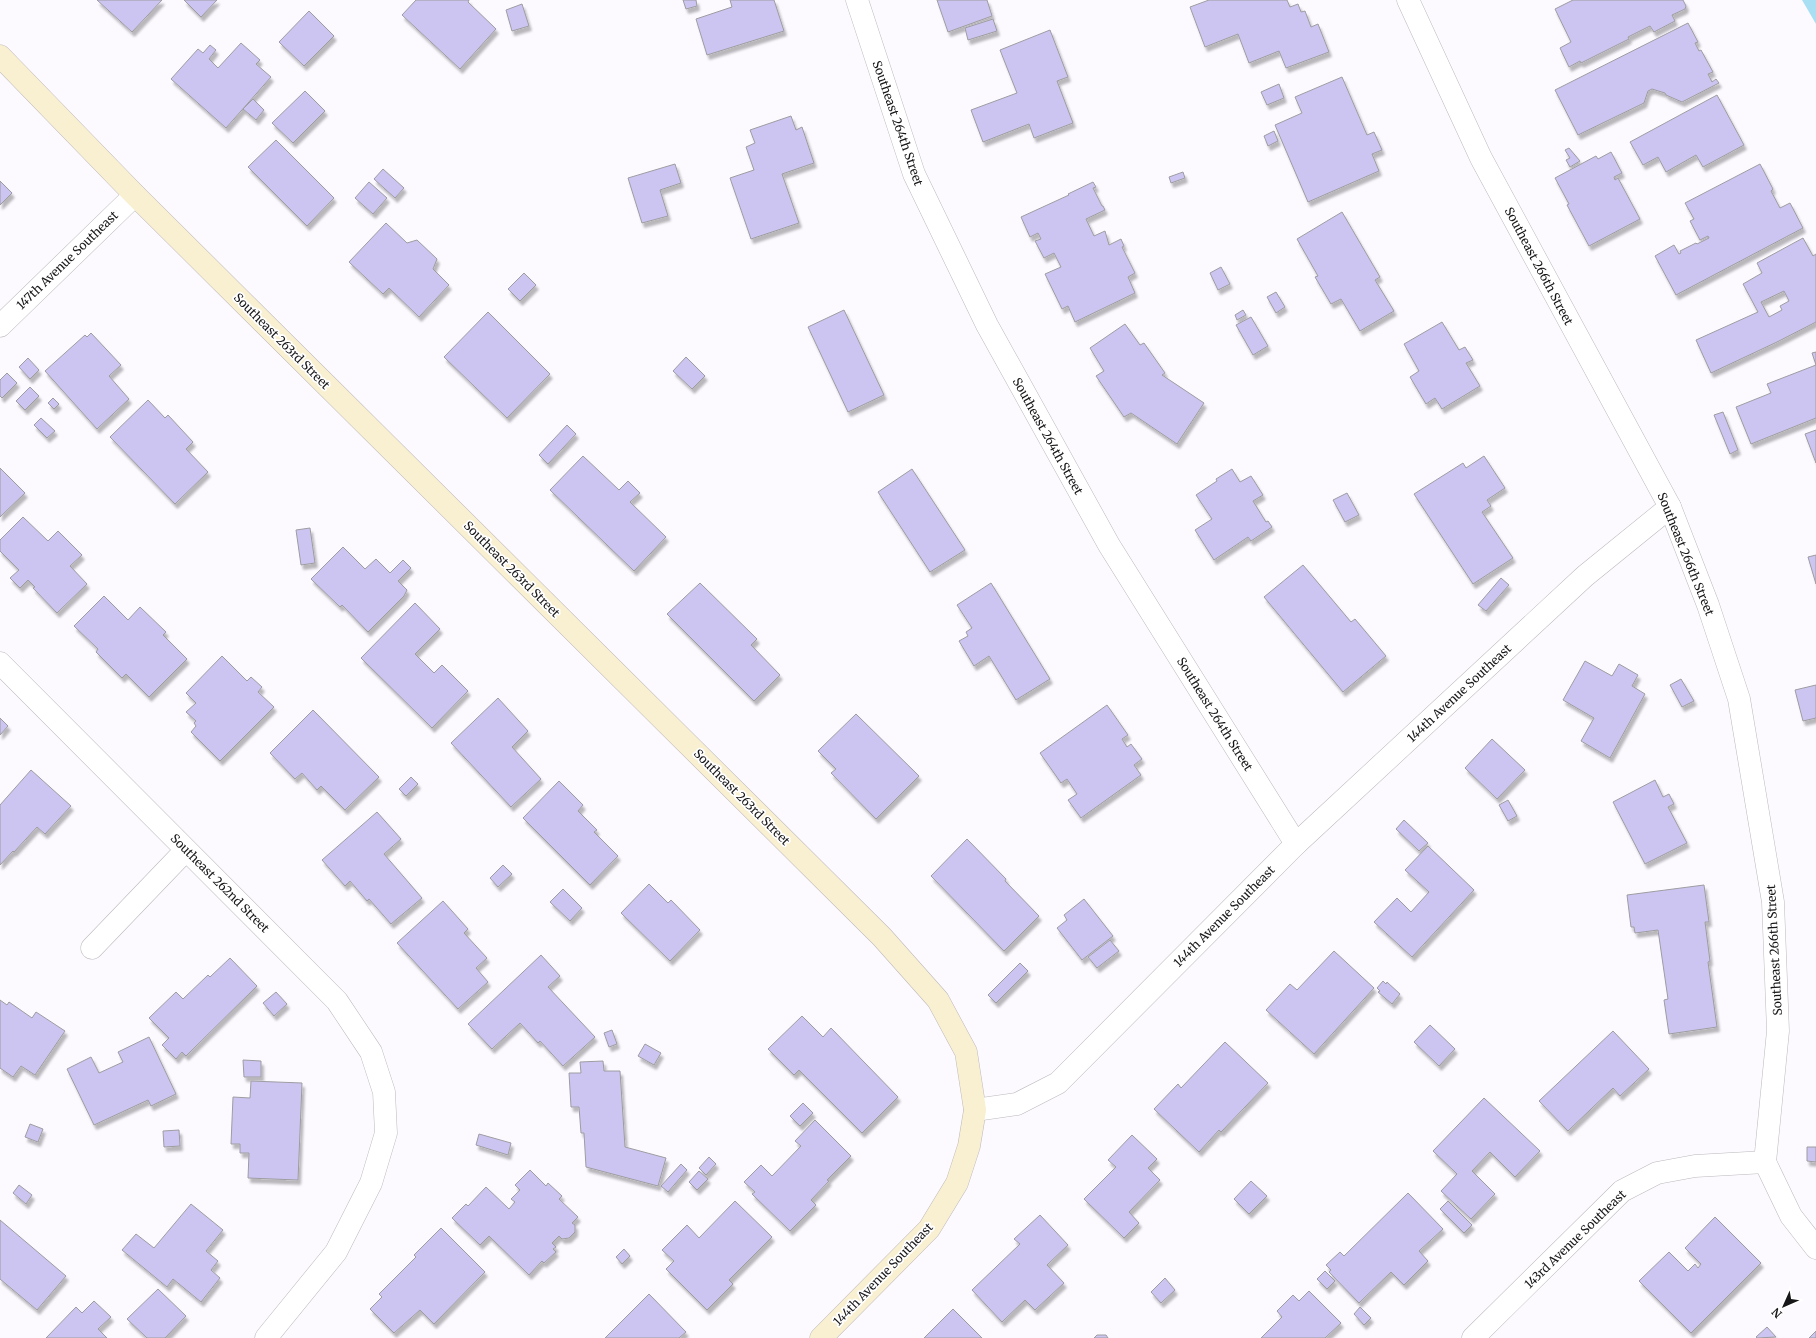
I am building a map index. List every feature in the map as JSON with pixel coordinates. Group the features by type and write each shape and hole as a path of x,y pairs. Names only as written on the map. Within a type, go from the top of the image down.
{"street":[{"name":"Southeast 264th Street","path":"857,0 914,174 986,325 1109,545 1296,844"},
{"name":"Southeast 266th Street","path":"1408,0 1481,158 1670,507 1708,605 1740,699 1774,902 1778,1030 1765,1162"},
{"name":"Southeast 263rd Street","path":"0,56 135,195 882,937 938,1000 966,1052 975,1110"},
{"name":"147th Avenue Southeast","path":"0,326 135,195"},
{"name":"144th Avenue Southeast","path":"821,1338 929,1229 957,1183 969,1146 975,1110 1017,1104 1058,1082 1296,844 1585,576 1670,507"},
{"name":"Southeast 262nd Street","path":"0,663 337,1001 371,1052 384,1092 386,1133 371,1183 336,1252 266,1338"},
{"path":"92,948 186,850"},
{"path":"1765,1162 1791,1216 1816,1248"},
{"name":"143rd Avenue Southeast","path":"1473,1338 1622,1191 1658,1174 1695,1166 1765,1162"}],"water":[{"path":"1802,0 1816,0 1816,24"}],"building":[{"path":"97,0 162,0 132,32"},
{"path":"184,0 217,0 201,17"},
{"path":"416,0 469,0 468,2 496,29 460,69 402,15"},
{"path":"683,0 696,0 697,6 686,9"},
{"path":"730,0 774,0 784,31 707,55 696,19 732,7"},
{"path":"937,0 987,0 992,16 948,32"},
{"path":"1209,0 1287,0 1290,7 1298,4 1301,12 1305,11 1311,27 1318,24 1329,52 1286,68 1279,51 1249,63 1238,34 1205,47 1190,7"},
{"path":"1573,0 1683,0 1686,6 1685,9 1672,15 1675,21 1654,32 1650,26 1628,37 1629,39 1581,63 1580,61 1569,67 1560,48 1571,42 1555,9"},
{"path":"522,4 529,26 512,31 506,10"},
{"path":"309,11 334,36 304,66 279,42"},
{"path":"993,19 997,31 968,40 965,28"},
{"path":"1688,23 1698,42 1695,43 1699,51 1701,50 1713,72 1708,74 1712,82 1716,79 1719,83 1682,102 1666,95 1665,93 1652,89 1648,91 1644,103 1578,135 1555,90"},
{"path":"1050,30 1068,77 1057,81 1073,123 1034,138 1029,124 983,142 971,110 1017,93 1000,50"},
{"path":"241,43 260,60 256,64 271,77 226,128 171,79 198,49 203,53 210,45 216,50 209,59 218,68"},
{"path":"1342,77 1367,135 1374,132 1382,150 1372,154 1379,171 1308,202 1275,125 1302,113 1295,97"},
{"path":"1279,84 1284,98 1267,105 1261,92"},
{"path":"305,91 325,111 293,143 272,123"},
{"path":"1717,95 1744,145 1703,167 1696,155 1666,172 1658,157 1643,165 1630,142"},
{"path":"253,99 264,110 256,120 243,109"},
{"path":"791,116 796,130 802,127 814,163 782,174 799,223 751,239 730,178 754,170 746,147 755,143 750,130"},
{"path":"1274,131 1278,141 1268,146 1264,136"},
{"path":"276,140 334,198 307,226 248,167"},
{"path":"1569,148 1580,161 1570,167 1566,160 1570,158 1565,150"},
{"path":"1611,152 1622,173 1614,177 1615,180 1618,178 1640,219 1589,246 1567,205 1569,204 1555,178 1596,156 1598,159"},
{"path":"675,164 681,183 660,190 668,216 642,223 628,178"},
{"path":"1760,164 1773,189 1771,191 1780,208 1790,203 1803,228 1676,295 1655,256 1674,245 1679,254 1681,253 1680,251 1709,238 1708,236 1700,240 1690,221 1694,219 1685,203"},
{"path":"383,169 404,188 395,198 374,179"},
{"path":"1183,172 1185,178 1171,183 1169,177"},
{"path":"0,181 12,193 0,205"},
{"path":"369,182 387,198 373,214 355,198"},
{"path":"1093,182 1096,187 1093,188 1105,210 1086,219 1094,236 1105,231 1109,245 1121,239 1124,246 1122,247 1135,273 1128,277 1135,293 1075,322 1068,306 1062,309 1045,274 1061,267 1054,253 1044,258 1035,241 1041,239 1038,233 1030,237 1021,217"},
{"path":"1342,212 1380,277 1375,280 1394,311 1360,331 1341,299 1331,304 1315,277 1318,276 1297,239"},
{"path":"386,223 407,243 417,240 437,259 433,269 449,285 419,317 389,288 383,294 349,262"},
{"path":"1803,238 1813,256 1816,254 1816,322 1711,373 1696,340 1758,312 1743,284 1762,273 1757,263","holes":["1784,291 1789,301 1780,306 1782,310 1769,317 1761,302"]},
{"path":"1221,267 1230,284 1218,290 1210,273"},
{"path":"524,273 536,285 520,301 508,289"},
{"path":"1276,292 1285,307 1276,313 1267,297"},
{"path":"844,310 884,395 848,412 808,327"},
{"path":"1243,310 1246,315 1237,320 1235,315"},
{"path":"488,312 550,374 507,418 444,357"},
{"path":"1251,317 1268,346 1253,355 1236,325"},
{"path":"1442,322 1459,350 1465,347 1473,360 1466,363 1480,386 1442,409 1435,398 1426,404 1410,377 1419,371 1404,344"},
{"path":"1125,324 1140,345 1144,343 1165,373 1162,375 1204,403 1177,444 1131,413 1124,417 1096,376 1104,371 1090,348"},
{"path":"91,333 121,365 109,376 129,399 97,429 45,371 85,335 87,337"},
{"path":"1816,352 1816,365 1812,353"},
{"path":"686,357 705,376 692,389 673,371"},
{"path":"28,358 39,370 30,379 19,367"},
{"path":"1816,365 1816,418 1751,444 1736,407 1771,393 1767,384"},
{"path":"7,373 17,383 2,398 0,396 0,380"},
{"path":"30,387 39,396 25,410 16,401"},
{"path":"53,398 59,404 54,409 48,403"},
{"path":"148,400 165,418 168,415 193,442 186,449 208,472 175,504 110,437"},
{"path":"1723,412 1738,450 1730,454 1714,415"},
{"path":"41,418 55,431 47,438 34,425"},
{"path":"567,425 576,434 548,464 539,455"},
{"path":"1816,430 1816,463 1805,434"},
{"path":"583,456 619,490 628,481 640,493 630,502 666,537 634,571 550,490"},
{"path":"1484,456 1505,488 1487,500 1491,506 1482,512 1513,558 1473,584 1414,494 1463,463 1466,468"},
{"path":"0,468 25,493 0,517"},
{"path":"912,469 965,550 930,572 878,492"},
{"path":"1232,469 1240,482 1251,476 1263,495 1253,501 1266,522 1268,521 1272,527 1251,541 1248,537 1214,560 1195,530 1212,519 1196,495 1217,481 1216,479"},
{"path":"1347,493 1359,515 1345,522 1333,500"},
{"path":"23,517 48,541 58,531 82,555 70,566 87,584 57,613 33,588 35,587 28,580 20,588 10,578 19,570 0,551 0,540"},
{"path":"310,528 315,563 301,565 296,530"},
{"path":"343,547 365,569 376,559 390,573 403,560 411,568 398,581 407,590 404,596 368,632 342,605 340,607 311,579"},
{"path":"1816,555 1816,584 1808,557"},
{"path":"1303,565 1351,622 1355,619 1386,656 1343,692 1264,597"},
{"path":"1501,578 1509,585 1486,611 1478,605"},
{"path":"700,583 757,639 751,645 780,675 754,701 667,614"},
{"path":"991,583 1050,679 1016,700 989,656 974,666 959,641 968,636 966,632 972,628 957,605"},
{"path":"104,596 128,620 140,607 166,632 163,635 187,659 149,697 126,674 122,678 96,652 98,649 74,626"},
{"path":"415,603 440,629 415,654 434,673 442,665 468,691 432,728 361,658"},
{"path":"222,656 247,681 251,677 262,687 258,692 274,707 220,761 191,732 196,726 194,723 196,721 186,712 196,703 186,693"},
{"path":"1585,661 1612,676 1619,664 1638,675 1632,686 1645,694 1610,758 1581,741 1594,718 1563,700"},
{"path":"1681,679 1694,701 1682,707 1670,685"},
{"path":"1816,685 1816,718 1803,721 1795,690"},
{"path":"498,698 528,731 512,747 541,779 511,807 451,743"},
{"path":"1107,705 1128,735 1122,739 1127,747 1131,744 1142,759 1134,765 1141,775 1081,818 1068,800 1077,794 1067,779 1061,783 1040,753"},
{"path":"313,710 379,777 345,810 321,786 317,790 302,773 295,779 270,753"},
{"path":"856,714 919,776 876,819 831,773 836,769 818,751"},
{"path":"0,718 8,726 0,735"},
{"path":"1492,739 1525,770 1497,799 1465,768"},
{"path":"31,770 71,806 45,834 37,827 0,865 0,805"},
{"path":"411,777 418,784 406,796 399,789"},
{"path":"1655,780 1663,797 1669,794 1674,804 1668,807 1687,843 1645,864 1613,802"},
{"path":"559,781 583,805 578,811 597,830 594,832 618,856 590,885 523,818"},
{"path":"1508,800 1517,816 1508,821 1499,805"},
{"path":"377,812 401,839 384,854 422,898 391,924 369,899 367,901 350,881 345,886 322,860"},
{"path":"1404,820 1428,843 1419,851 1396,829"},
{"path":"967,839 1039,916 1004,951 931,876"},
{"path":"1428,846 1474,890 1412,957 1374,922 1397,898 1411,912 1429,892 1405,870"},
{"path":"503,865 512,874 498,887 490,878"},
{"path":"649,884 668,903 671,900 700,930 670,961 621,913"},
{"path":"1704,885 1709,922 1705,922 1710,961 1708,962 1717,1027 1669,1034 1664,1000 1668,999 1658,930 1635,933 1634,927 1631,927 1627,895"},
{"path":"563,889 582,908 570,921 550,902"},
{"path":"1084,899 1113,936 1082,960 1057,928 1067,920 1064,915"},
{"path":"443,901 468,929 464,933 487,958 476,968 488,982 458,1009 397,943"},
{"path":"1110,940 1119,951 1097,968 1088,957"},
{"path":"1334,951 1374,988 1314,1054 1266,1010 1290,984 1297,990"},
{"path":"541,955 560,976 548,987 595,1037 563,1066 540,1041 538,1043 520,1023 492,1049 468,1024"},
{"path":"230,958 257,986 186,1056 182,1052 176,1059 162,1045 169,1038 149,1018 176,992 183,999 208,975 210,977"},
{"path":"1020,963 1028,971 996,1003 988,995"},
{"path":"1383,981 1386,984 1387,982 1400,994 1392,1004 1378,992 1380,991 1377,988"},
{"path":"276,992 287,1004 274,1016 263,1003"},
{"path":"0,1000 7,1005 9,1002 32,1018 36,1012 65,1031 35,1075 21,1066 13,1077 0,1068"},
{"path":"802,1016 823,1037 831,1028 898,1097 862,1133 799,1070 794,1075 768,1049"},
{"path":"1430,1025 1455,1049 1439,1066 1414,1042"},
{"path":"612,1030 617,1044 609,1047 604,1033"},
{"path":"1613,1031 1649,1069 1620,1096 1613,1088 1568,1131 1539,1101"},
{"path":"149,1037 176,1094 151,1106 148,1100 94,1125 67,1069 91,1057 99,1073 123,1062 118,1052"},
{"path":"1225,1042 1268,1083 1221,1132 1219,1130 1199,1152 1154,1109 1178,1084 1181,1088"},
{"path":"645,1044 661,1053 654,1065 638,1056"},
{"path":"243,1060 261,1061 261,1077 244,1077"},
{"path":"603,1061 604,1071 620,1071 625,1147 666,1158 658,1186 586,1167 584,1133 581,1133 579,1107 571,1107 569,1073 581,1073 580,1062"},
{"path":"251,1081 302,1083 298,1180 248,1178 249,1153 240,1153 240,1144 231,1144 233,1097 250,1098"},
{"path":"1484,1098 1540,1151 1515,1177 1490,1152 1472,1171 1495,1194 1471,1219 1441,1191 1457,1174 1433,1151"},
{"path":"803,1103 813,1113 800,1126 790,1116"},
{"path":"815,1120 851,1156 827,1180 829,1181 811,1200 816,1205 790,1231 752,1194 755,1192 744,1182 761,1165 772,1176 801,1146 795,1141"},
{"path":"30,1124 43,1129 38,1142 25,1137"},
{"path":"179,1130 180,1146 164,1147 163,1131"},
{"path":"479,1134 511,1143 508,1155 476,1145"},
{"path":"1132,1135 1157,1159 1148,1168 1160,1180 1129,1212 1139,1223 1124,1238 1084,1199 1116,1167 1108,1160"},
{"path":"1807,1147 1816,1147 1816,1162 1807,1161"},
{"path":"709,1157 716,1164 706,1175 699,1168"},
{"path":"681,1164 687,1170 668,1192 661,1186"},
{"path":"530,1170 546,1186 548,1183 562,1196 559,1199 578,1217 572,1223 575,1225 575,1232 569,1238 562,1239 559,1236 552,1243 556,1247 553,1249 556,1252 544,1263 542,1261 529,1275 489,1236 480,1245 452,1218 466,1204 468,1206 486,1187 509,1209 515,1202 511,1199 520,1190 515,1185"},
{"path":"699,1171 708,1179 697,1190 689,1182"},
{"path":"1251,1181 1267,1196 1249,1214 1234,1199"},
{"path":"19,1185 32,1195 26,1204 13,1193"},
{"path":"1408,1193 1443,1229 1419,1251 1428,1261 1404,1285 1391,1272 1359,1303 1329,1272 1331,1270 1326,1265 1340,1252 1344,1256"},
{"path":"735,1201 772,1237 729,1280 733,1284 707,1310 666,1269 674,1261 662,1250 687,1225 699,1238"},
{"path":"1448,1201 1472,1225 1464,1233 1440,1209"},
{"path":"191,1204 223,1230 206,1251 218,1261 211,1270 220,1278 201,1302 173,1279 167,1287 122,1250 136,1234 154,1248"},
{"path":"1040,1215 1068,1245 1047,1265 1064,1283 1035,1310 1025,1300 1002,1322 972,1290 1020,1244 1014,1239"},
{"path":"1715,1217 1761,1263 1691,1333 1639,1281 1669,1252 1688,1271 1695,1264 1698,1268 1701,1264 1685,1248"},
{"path":"0,1220 66,1276 37,1310 0,1279"},
{"path":"441,1228 485,1272 434,1324 420,1310 394,1333 370,1309 382,1297 379,1294 416,1257 414,1255"},
{"path":"624,1249 630,1256 622,1264 616,1257"},
{"path":"1325,1271 1335,1281 1327,1289 1317,1279"},
{"path":"1165,1278 1175,1290 1161,1303 1151,1292"},
{"path":"158,1289 186,1316 165,1338 147,1338 127,1319"},
{"path":"1309,1291 1341,1323 1325,1338 1261,1338 1282,1317 1277,1311 1293,1295 1299,1301"},
{"path":"649,1294 686,1332 679,1338 605,1338"},
{"path":"94,1301 111,1317 98,1329 107,1338 46,1338 76,1307 82,1313"},
{"path":"1360,1307 1371,1318 1364,1325 1354,1314"},
{"path":"953,1309 982,1338 924,1338"},
{"path":"1767,1327 1776,1337 1756,1337"},
{"path":"1816,1331 1816,1338 1809,1338"},
{"path":"1097,1335 1106,1335 1108,1338 1094,1338"}]}
